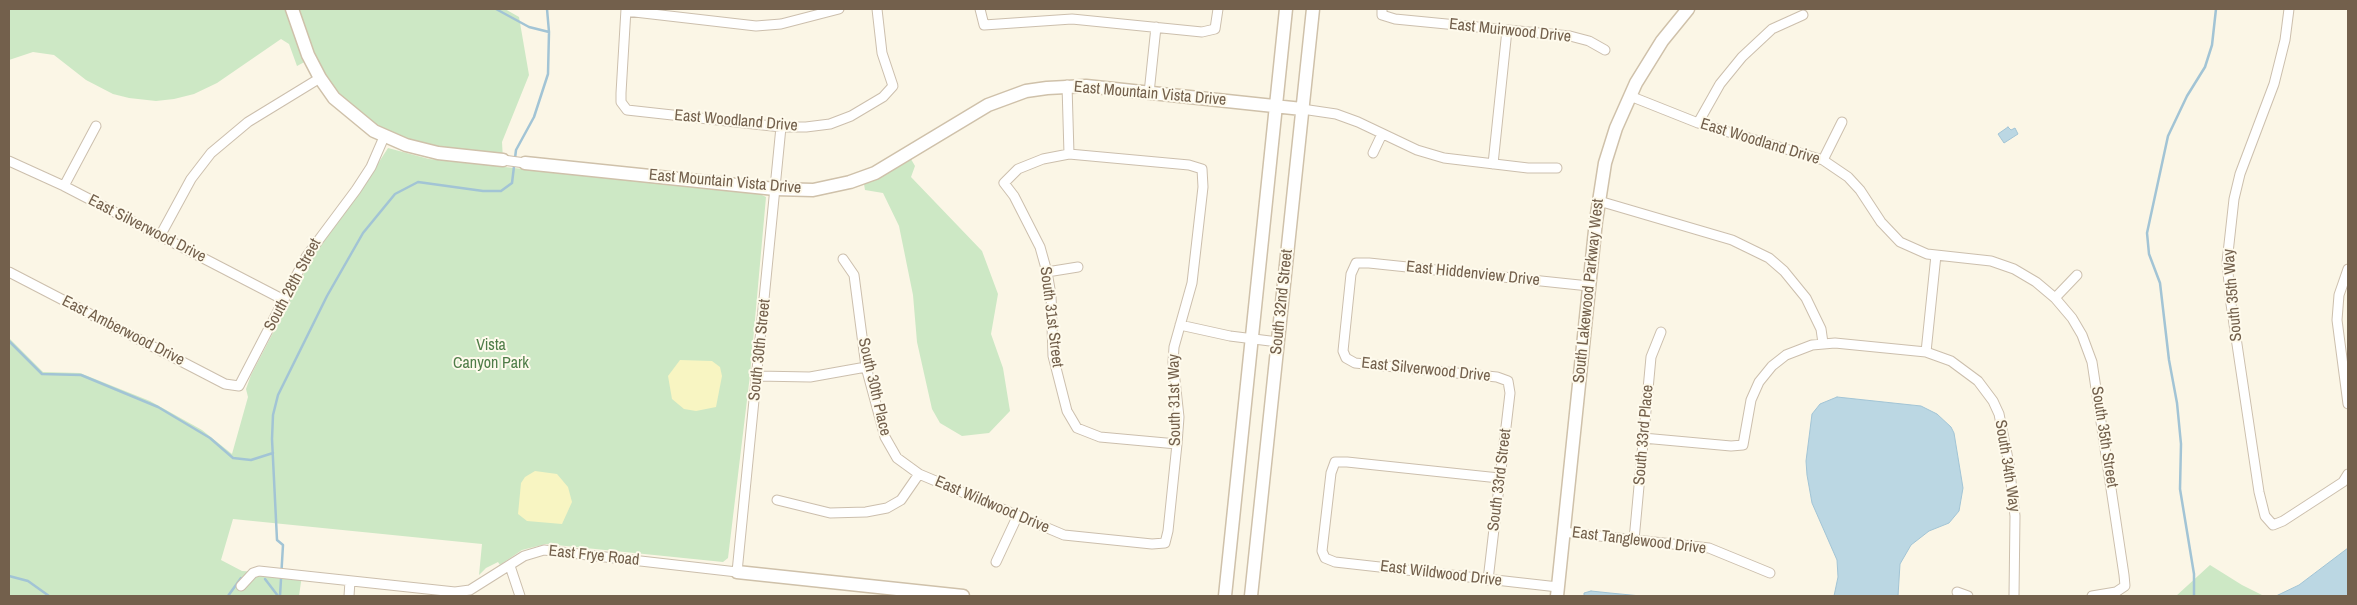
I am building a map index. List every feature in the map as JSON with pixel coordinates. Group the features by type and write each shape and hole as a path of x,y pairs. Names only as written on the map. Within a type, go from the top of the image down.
{"street":[{"name":"East Mountain Vista Drive","path":"292,9 308,55 320,78 334,98 349,112 384,137 438,153 775,189 813,190 863,178 874,173 988,105 1026,91 1067,86 1276,106 1336,114 1430,154 1493,164 1558,168"},
{"path":"626,10 756,26 780,24 839,9"},
{"name":"East Woodland Drive","path":"626,10 621,93 622,102 627,110 781,127 830,124 851,116 883,97 893,86 882,53 877,9"},
{"path":"980,9 984,24 1072,19 1202,32 1215,28 1218,9"},
{"name":"South 32nd Street","path":"1225,596 1286,9"},
{"name":"South 32nd Street","path":"1251,596 1313,9"},
{"name":"South Lakewood Parkway West","path":"1557,592 1599,201 1612,140 1630,96 1649,60 1688,9"},
{"name":"South 35th Way","path":"2289,9 2285,40 2274,84 2240,174 2234,199 2227,262 2231,304 2259,492 2265,516 2273,525 2283,521 2344,482 2348,474"},
{"name":"East Muirwood Drive","path":"1382,12 1396,18 1570,36 1589,41 1605,50"},
{"path":"1698,123 1720,84 1742,57 1772,30 1802,15"},
{"path":"1149,93 1156,27"},
{"path":"1493,164 1507,30"},
{"path":"160,236 191,179 211,153 248,122 320,78"},
{"path":"1067,86 1069,154"},
{"name":"East Woodland Drive","path":"1630,96 1698,123 1823,160 1848,177 1860,190 1881,222 1900,242 1912,249 1936,255 1991,261 2014,270 2036,282 2055,298"},
{"path":"1823,160 1842,122"},
{"path":"64,186 96,126"},
{"name":"South 30th Street","path":"737,572 781,127"},
{"path":"1373,153 1382,134"},
{"name":"South 28th Street","path":"239,386 315,243 356,190 371,167 384,137"},
{"name":"South 31st Way","path":"1069,154 1189,165 1202,169 1203,186 1192,283 1174,347 1173,362 1178,417 1177,444 1168,531 1165,543"},
{"name":"South 31st Street","path":"1069,154 1043,159 1018,169 1004,183 1014,196 1040,247 1048,272 1051,295 1053,356 1066,411 1077,428 1100,437 1177,444"},
{"name":"East Silverwood Drive","path":"9,161 64,186 284,300"},
{"path":"1599,201 1732,240 1768,258 1784,271 1806,298 1821,329 1823,342"},
{"path":"1644,438 1731,446 1743,445 1751,400 1759,382 1772,366 1786,355 1800,348 1823,342 1926,352 1936,255"},
{"name":"South 30th Place","path":"843,259 854,275 866,368 890,447 897,458 919,474"},
{"name":"East Hiddenview Drive","path":"1346,358 1343,351 1351,274 1356,263 1589,286"},
{"path":"1048,272 1078,267"},
{"path":"2348,269 2339,295 2337,320 2348,404"},
{"name":"East Amberwood Drive","path":"9,272 225,384 239,386"},
{"path":"2055,298 2077,275"},
{"name":"South 35th Street","path":"2055,298 2072,318 2082,335 2092,362 2125,586 2116,592 2092,596"},
{"path":"1180,325 1230,336 1278,342"},
{"name":"South 33rd Place","path":"1634,540 1652,357 1662,332"},
{"name":"South 34th Way","path":"1926,352 1951,361 1967,370 1987,391 1999,414 2009,464 2015,516 2014,596"},
{"name":"East Silverwood Drive","path":"1346,358 1355,363 1497,377 1508,380"},
{"path":"757,376 810,378 866,368"},
{"name":"South 33rd Street","path":"1488,580 1510,393 1508,380"},
{"name":"East Wildwood Drive","path":"1499,478 1335,462 1331,473 1322,551 1325,558 1335,562 1488,580 1557,592"},
{"name":"East Wildwood Drive","path":"777,500 830,513 866,512 887,508 901,500 919,474 1017,517 1064,535 1152,544 1165,543"},
{"path":"996,562 1017,517"},
{"name":"East Tanglewood Drive","path":"1563,532 1709,548 1770,573"},
{"name":"East Frye Road","path":"241,586 253,572 282,572 455,592 470,590 524,556 544,550 963,596"},
{"path":"510,566 520,596"},
{"path":"348,596 350,581"},
{"path":"1957,592 1968,596"}],"green space":[{"path":"9,9 505,9 519,17 529,75 502,142 503,160 406,145 349,113 310,59 297,66 289,44 281,39 217,83 194,94 156,101 113,94 86,80 54,55 33,52 9,60"},
{"name":"Vista Canyon Park","path":"388,148 429,159 760,194 766,197 750,375 728,558 723,562 546,544 522,550 500,565 498,562 486,568 479,575 482,544 233,519 221,560 242,571 302,575 299,596 9,596 9,338 43,372 80,373 150,401 202,430 232,454 248,397 246,389 251,375 312,258 359,193"},
{"path":"908,154 915,166 911,177 982,251 998,294 991,334 1003,368 1010,411 989,433 962,436 940,423 932,409 917,342 913,295 899,226 883,193 865,190 863,178"},
{"path":"2210,565 2242,585 2264,596 2176,596"}],"sand":[{"path":"680,360 712,361 720,367 722,376 716,407 696,411 684,409 672,399 668,376"},
{"path":"535,471 557,474 568,487 572,502 562,524 527,521 518,514 521,483 525,477"}],"water":[{"path":"2008,127 2011,130 2015,128 2018,134 2004,143 1998,134"},
{"path":"1837,397 1921,406 1937,414 1951,427 1954,433 1963,488 1959,511 1949,523 1929,531 1911,545 1900,564 1898,596 1834,596 1838,577 1837,560 1812,503 1806,461 1812,414 1820,404"},
{"path":"2348,548 2348,596 2276,596 2299,585"},
{"path":"1591,591 1641,596 1584,596 1584,593"}],"waterway":[{"path":"496,9 529,27 549,32"},
{"path":"280,596 283,545 277,540 272,439 273,415 278,395 327,296 363,233 395,194 418,182 483,191 501,191 512,183 516,150 534,117 548,74 549,32 547,9"},
{"path":"2194,596 2194,574 2180,489 2181,444 2177,403 2169,360 2160,283 2149,254 2147,233 2168,136 2187,96 2205,67 2212,45 2216,9"},
{"path":"9,341 42,374 81,375 158,407 210,438 233,458 251,460 273,453"},
{"path":"9,576 28,581 49,596"},
{"path":"228,596 241,578"},
{"path":"265,579 278,596"}]}
